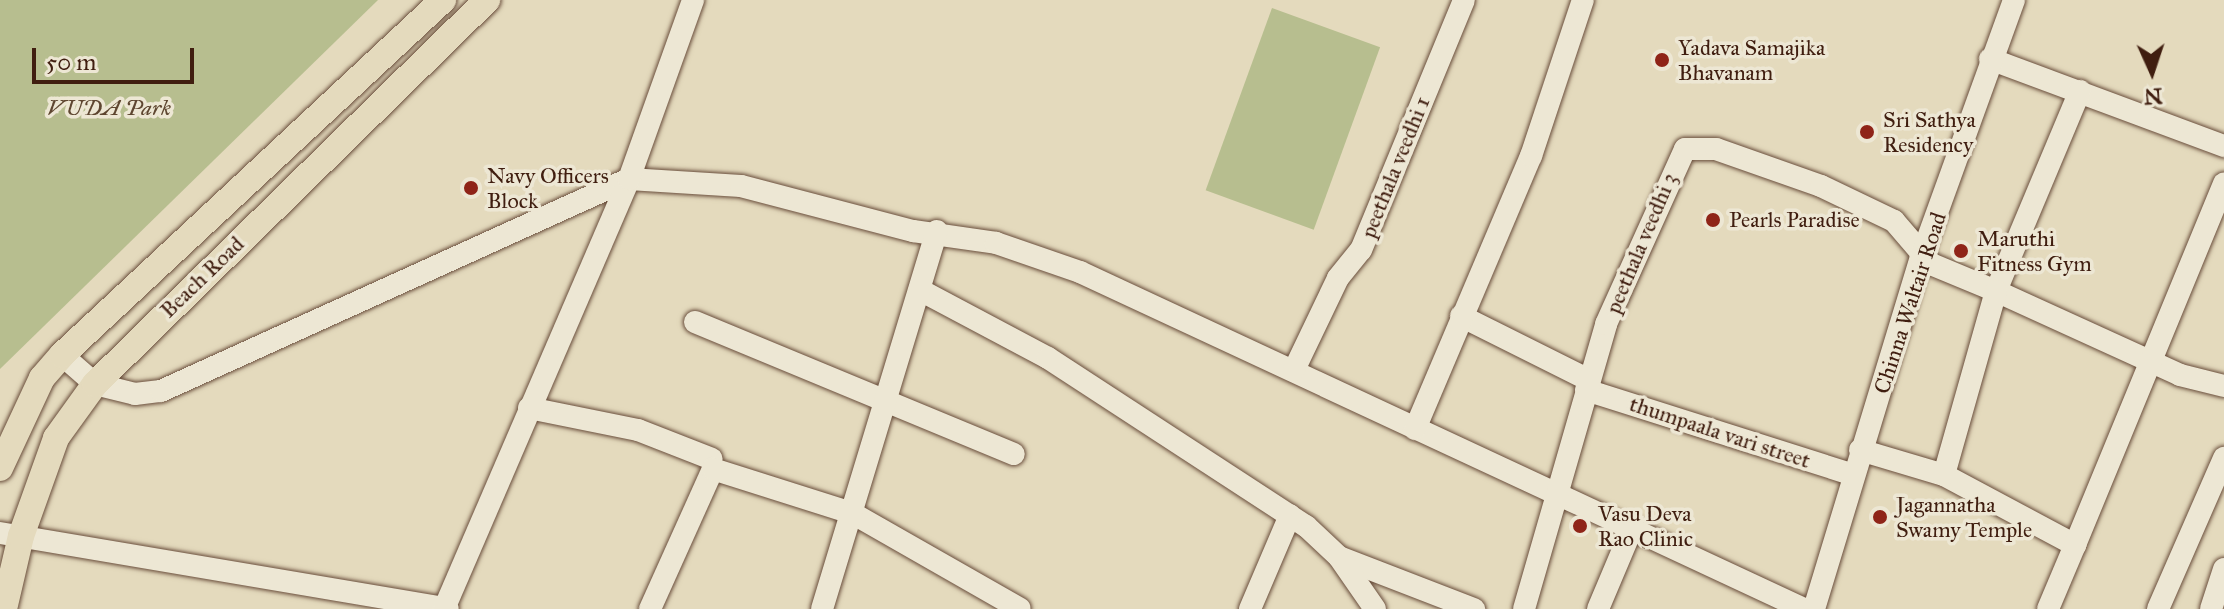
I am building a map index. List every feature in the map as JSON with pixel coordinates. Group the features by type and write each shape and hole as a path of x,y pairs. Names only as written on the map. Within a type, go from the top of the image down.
{"main road":[{"name":"Beach Road","path":"0,468 42,378 62,355 443,0"},
{"name":"Beach Road","path":"4,609 10,534 56,438 95,384 487,0"}],"street":[{"path":"10,534 446,609 629,179 693,0"},
{"name":"peethala veedhi 1","path":"1294,370 1338,278 1361,250 1464,0"},
{"path":"1415,429 1546,119 1583,0"},
{"name":"Chinna Waltair Road","path":"1814,609 1921,257 1990,59 2014,0"},
{"path":"1990,59 2222,139"},
{"path":"1944,475 1996,291 2080,91"},
{"name":"peethala veedhi 3","path":"1524,609 1560,493 1588,385 1651,214 1685,149 1716,149 1821,186 1894,221 1921,257 2150,362 2224,386"},
{"path":"62,355 95,384 135,394 161,391 629,179 741,186 913,231 937,231 1080,272 1415,429 1633,526 1804,609"},
{"path":"2048,609 2224,183"},
{"path":"822,609 889,405 937,231"},
{"path":"920,290 1048,358 1290,515 1339,557 1375,609"},
{"name":"thumpaala vari street","path":"1461,316 1588,385 1854,475"},
{"path":"695,322 889,405 1014,454"},
{"path":"529,408 638,430 712,459"},
{"path":"1860,450 1944,475 2075,545"},
{"path":"2158,609 2224,458"},
{"path":"650,609 713,469 852,513 1014,607"},
{"path":"1250,609 1290,515"},
{"path":"1601,608 1633,526"},
{"path":"1339,557 1474,609"},
{"path":"2211,609 2224,569"}],"green space":[{"name":"VUDA Park","path":"0,0 378,0 0,369"},
{"path":"1272,8 1380,47 1314,230 1206,190"}],"place":[{"name":"Yadava Samajika Bhavanam","path":"1662,60"},
{"name":"Sri Sathya Residency","path":"1867,132"},
{"name":"Navy Officers Block","path":"471,188"},
{"name":"Pearls Paradise","path":"1713,220"},
{"name":"Maruthi Fitness Gym","path":"1961,251"},
{"name":"Jagannatha Swamy Temple","path":"1880,517"},
{"name":"Vasu Deva Rao Clinic","path":"1580,526"}]}
